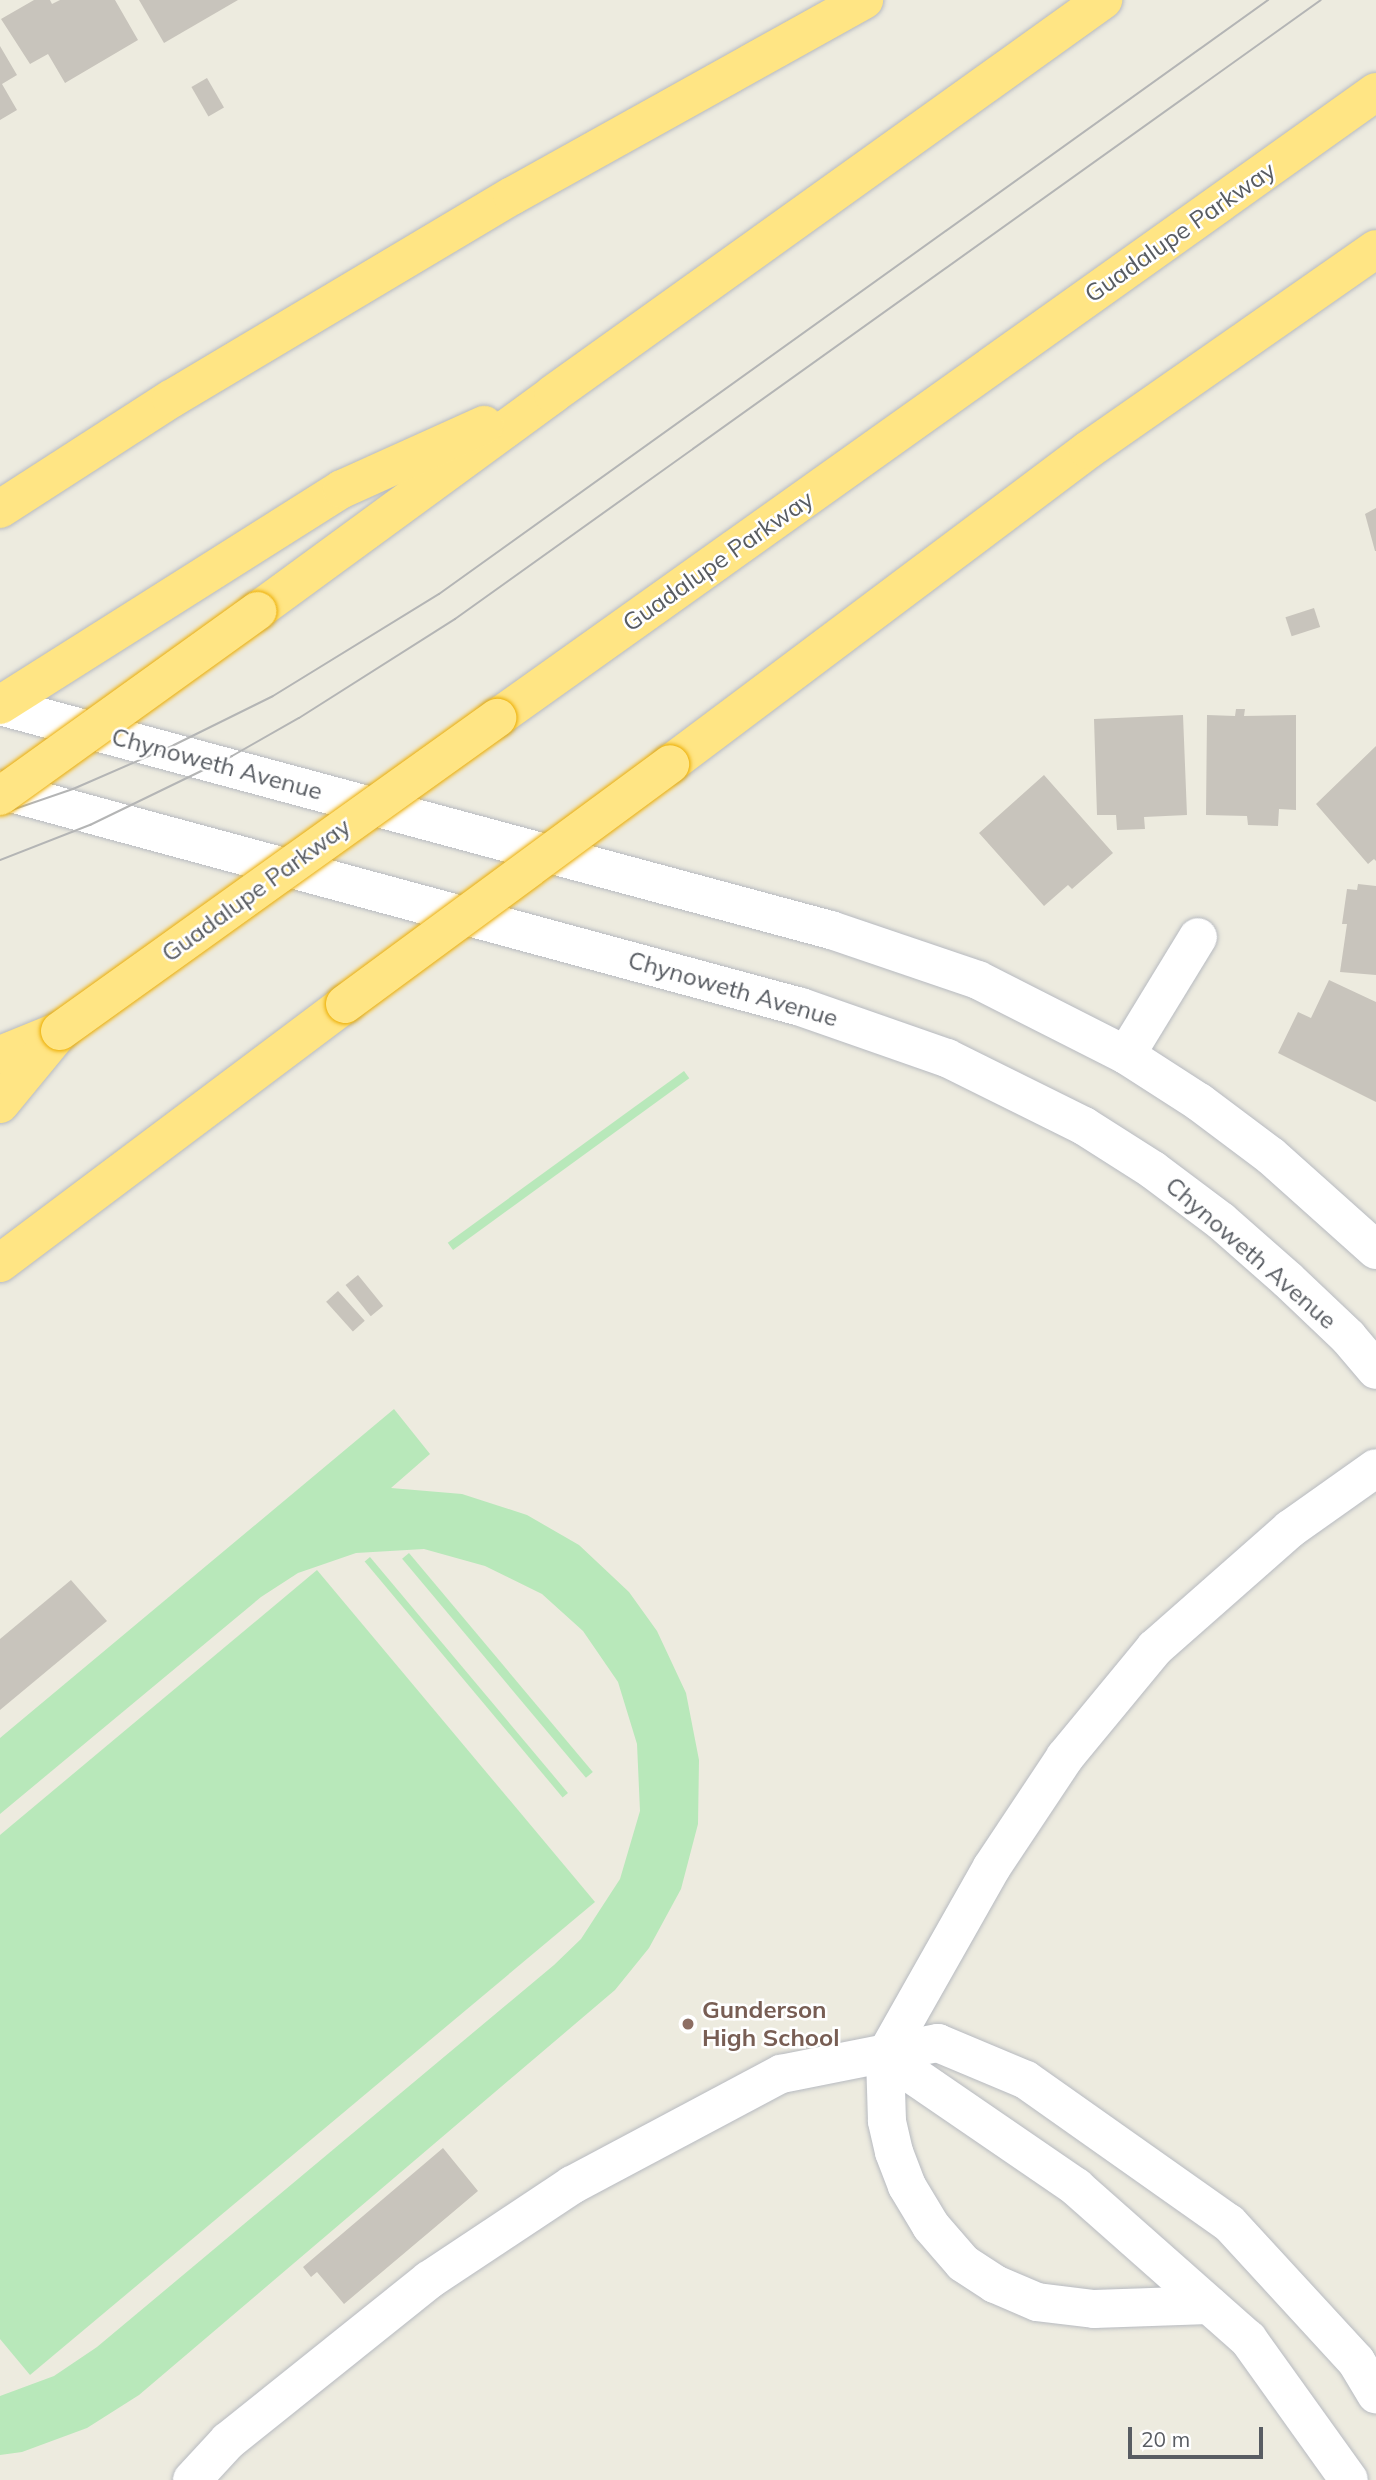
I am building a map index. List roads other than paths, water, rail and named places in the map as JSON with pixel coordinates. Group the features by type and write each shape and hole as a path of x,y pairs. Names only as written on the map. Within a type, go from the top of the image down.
{"highway":[{"path":"0,509 171,399 512,196 864,0"},
{"path":"0,796 553,394 1103,0"},
{"name":"Guadalupe Parkway","path":"60,1031 1376,92"},
{"path":"0,1263 1088,450 1376,249"},
{"path":"0,705 342,489 553,394"},
{"path":"0,1055 60,1031"},
{"path":"0,1104 60,1031"}],"street":[{"name":"Chynoweth Avenue","path":"0,705 831,930 978,980 1052,1015 1126,1055 1199,1102 1272,1156 1376,1250"},
{"name":"Chynoweth Avenue","path":"0,790 801,1007 947,1058 1084,1126 1153,1170 1221,1221 1288,1280 1348,1337 1376,1370"},
{"path":"1126,1055 1198,937"},
{"path":"1209,2305 1094,2309 1037,2302 995,2284 964,2263 931,2226 907,2186 894,2152 887,2121 885,2056 1000,1856 1065,1757 1155,1648 1290,1529 1376,1468"},
{"path":"192,2480 228,2441 429,2280 572,2185 781,2074 885,2056 938,2043 1026,2080 1229,2223 1356,2361 1376,2394"},
{"path":"885,2056 1076,2187 1248,2339 1349,2480"}],"tram line":[{"path":"0,814 73,789 174,745 273,696 439,594 1268,0"},
{"path":"0,860 90,825 232,756 299,718 455,619 1321,0"}],"place":[{"name":"Gunderson High School","path":"688,2024"}]}
